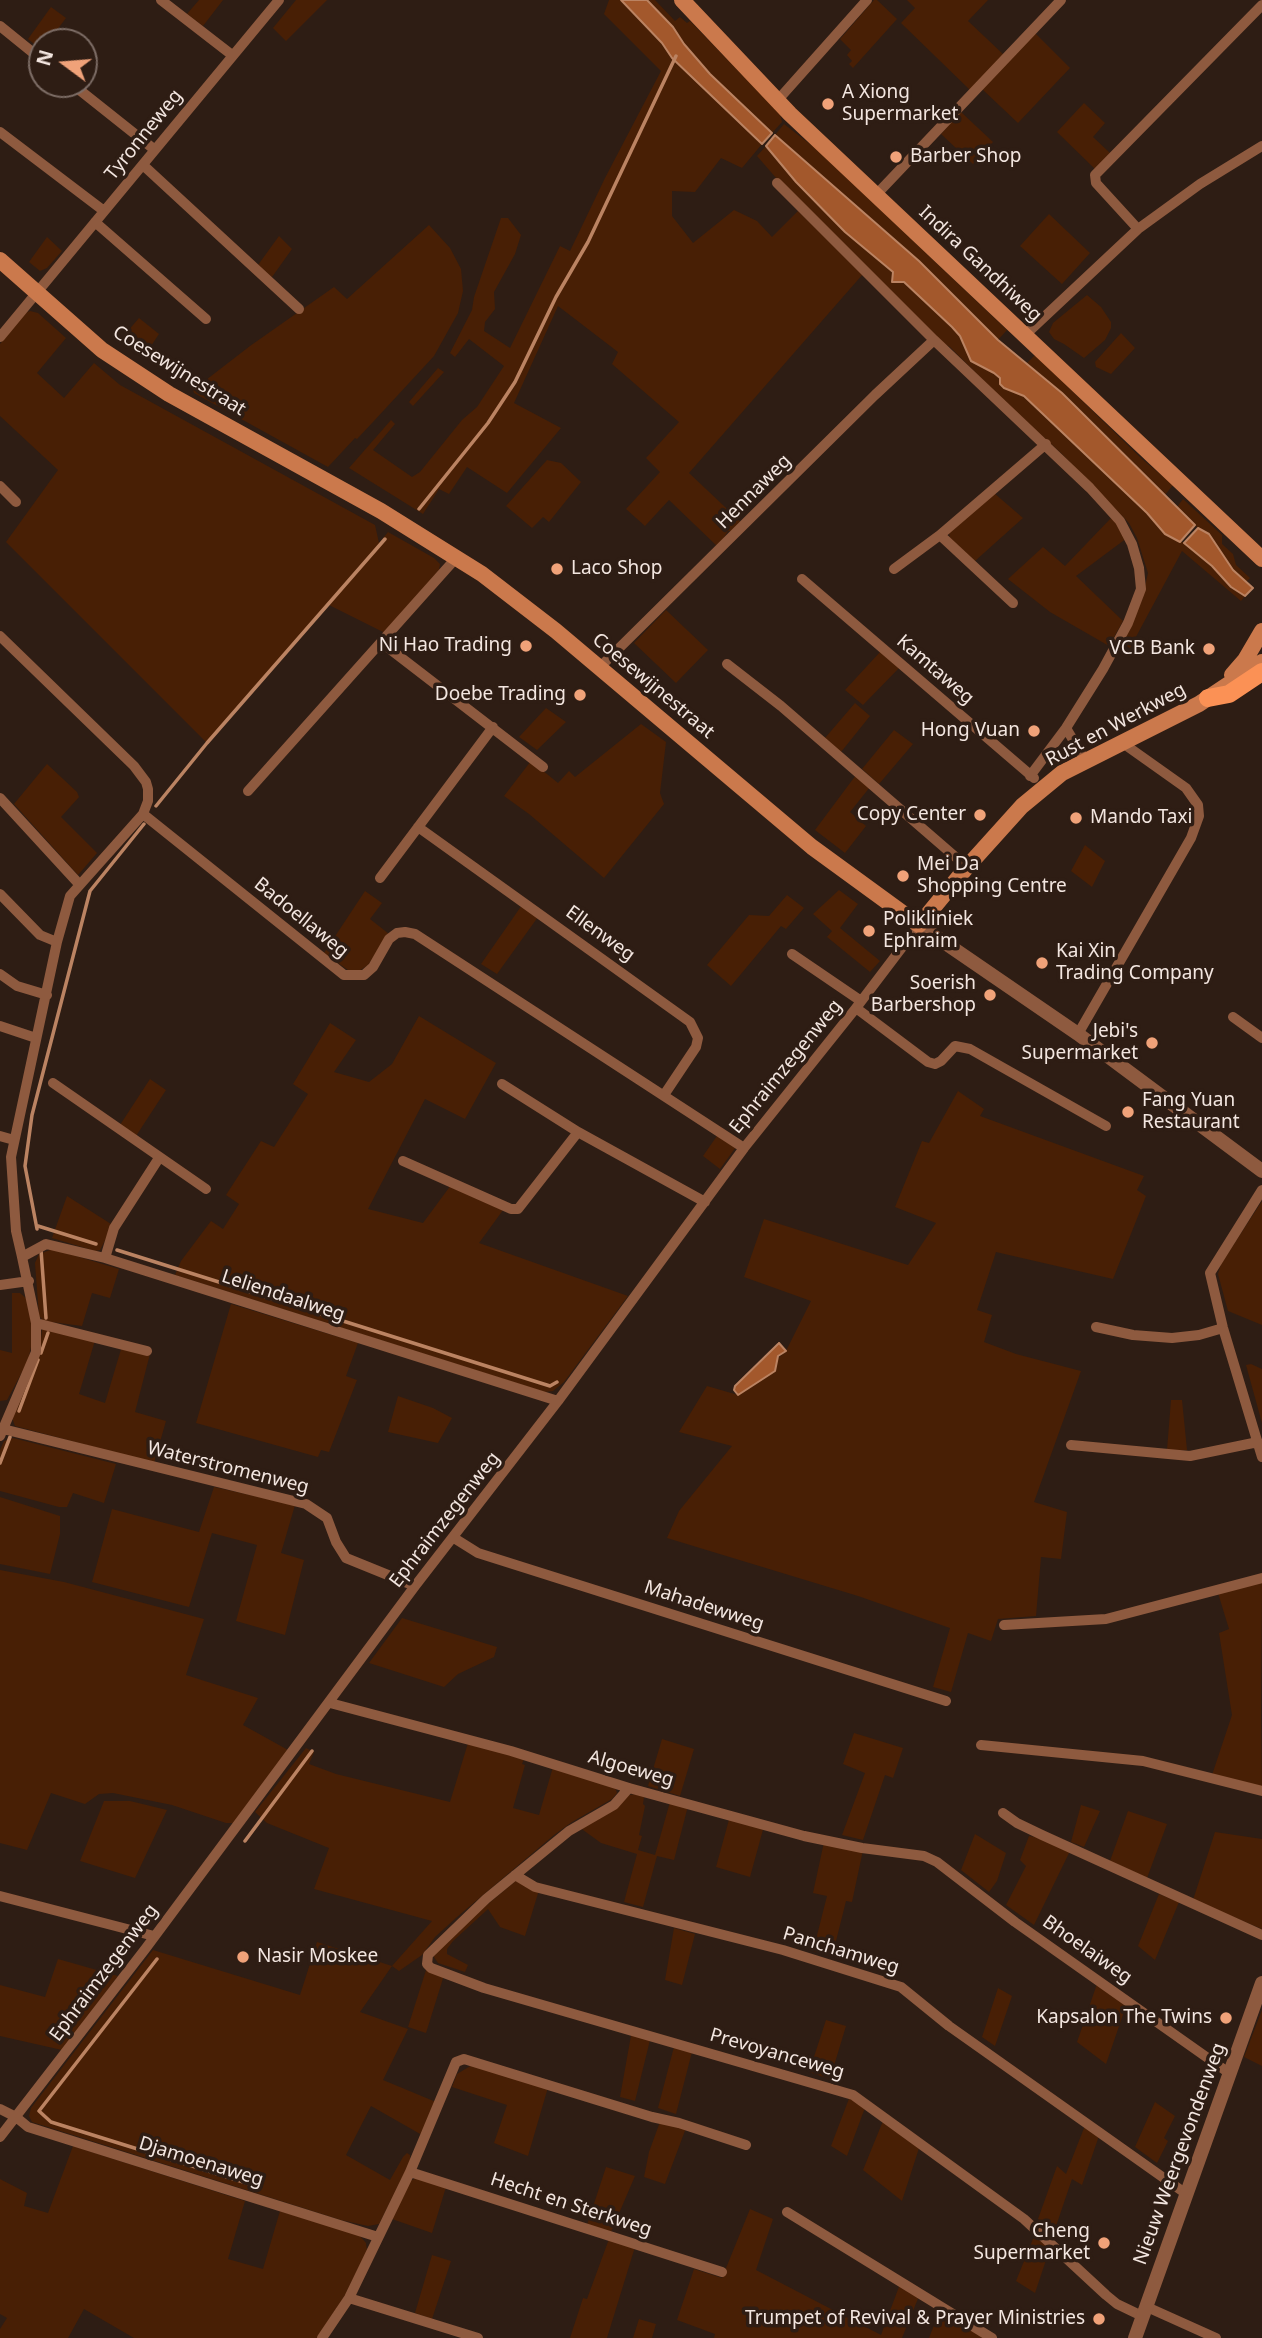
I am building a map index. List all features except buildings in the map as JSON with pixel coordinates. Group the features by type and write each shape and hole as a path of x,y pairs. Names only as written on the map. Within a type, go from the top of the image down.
{"main road":[{"name":"Indira Gandhiweg","path":"690,3 777,102 1258,556 1262,573"},
{"name":"Coesewijnestraat","path":"0,260 102,350 169,394 381,511 457,557 516,599 812,847 919,925"},
{"name":"Rust en Werkweg","path":"1215,693 1245,660 1262,631"},
{"name":"Rust en Werkweg","path":"919,925 1022,806 1062,774 1124,744 1215,693 1262,662"},
{"path":"1215,693 1229,694 1262,672"}],"street":[{"path":"161,0 232,55"},
{"name":"Tyronneweg","path":"0,337 279,0"},
{"path":"777,102 867,0"},
{"path":"875,195 1061,0"},
{"path":"1138,229 1097,185 1096,175 1262,5"},
{"path":"0,26 28,49"},
{"path":"90,98 155,150"},
{"path":"0,132 104,211"},
{"path":"1025,335 1138,229 1200,184 1262,146"},
{"path":"143,165 299,309"},
{"path":"777,183 934,340 1090,488 1120,522 1132,544 1140,578 1139,598 1103,669 1066,728 1030,776"},
{"path":"95,222 206,319"},
{"name":"Hennaweg","path":"599,668 934,340"},
{"path":"894,569 940,535 1046,444"},
{"path":"0,486 16,502"},
{"path":"940,535 1013,603"},
{"path":"248,791 457,557"},
{"name":"Kamtaweg","path":"802,579 1044,788"},
{"path":"0,636 134,766 148,789 148,801 143,814 70,896 57,942 11,1157 16,1231 36,1323 36,1352 5,1408 1,1432"},
{"path":"382,643 543,767"},
{"path":"727,664 967,867"},
{"path":"380,878 493,727"},
{"path":"1066,728 1085,761"},
{"path":"1078,1034 1191,838 1199,816 1198,805 1186,788 1124,744"},
{"path":"0,798 79,884"},
{"name":"Badoellaweg","path":"143,814 344,975 364,975 373,967 389,939 397,933 415,934 744,1148"},
{"name":"Ellenweg","path":"418,827 690,1022 698,1038 696,1047 664,1095"},
{"path":"0,894 40,935 57,942"},
{"name":"Ephraimzegenweg","path":"0,2137 146,1948 415,1586 558,1401 744,1148 919,925"},
{"name":"Coesewijnestraat","path":"919,925 1078,1034 1262,1171"},
{"path":"792,954 928,1062 941,1061 956,1046 970,1049 1106,1126"},
{"path":"0,974 17,986 47,995"},
{"path":"1233,1017 1262,1038"},
{"path":"0,1026 36,1038"},
{"path":"54,1083 206,1189"},
{"path":"502,1084 578,1132 705,1202"},
{"path":"403,1161 511,1209 519,1209 578,1132"},
{"path":"0,1136 14,1140"},
{"path":"105,1258 114,1228 159,1158"},
{"path":"1262,1190 1210,1270 1223,1328 1262,1457"},
{"name":"Leliendaalweg","path":"22,1257 46,1244 105,1258 558,1401"},
{"path":"0,1285 29,1281"},
{"path":"36,1323 147,1351"},
{"path":"1096,1327 1133,1335 1172,1338 1199,1335 1223,1328"},
{"name":"Waterstromenweg","path":"1,1432 306,1504 327,1518 336,1542 346,1558 415,1586"},
{"path":"1071,1445 1191,1456 1258,1442"},
{"name":"Mahadewweg","path":"454,1538 478,1553 946,1701"},
{"path":"1004,1625 1107,1619 1262,1578"},
{"name":"Algoeweg","path":"330,1703 511,1751 629,1788 804,1836 862,1848 924,1856"},
{"path":"981,1745 1143,1761 1262,1791"},
{"path":"515,1875 569,1831 614,1805 629,1788"},
{"path":"1003,1813 1030,1829 1262,1935"},
{"name":"Bhoelaiweg","path":"924,1856 1229,2073"},
{"name":"Prevoyanceweg","path":"515,1875 460,1922 428,1955 426,1960 431,1968 484,1987 853,2095 1024,2219 1117,2304 1145,2311 1216,2338"},
{"name":"Panchamweg","path":"515,1875 535,1887 783,1950 893,1984 1185,2193"},
{"path":"0,1896 154,1936"},
{"name":"Nieuw Weergevondenweg","path":"1135,2338 1262,1983"},
{"path":"322,2338 349,2298 410,2172 456,2062 464,2059 746,2145"},
{"name":"Djamoenaweg","path":"0,2109 28,2127 378,2237"},
{"name":"Hecht en Sterkweg","path":"410,2172 722,2272"},
{"path":"787,2212 992,2338"},
{"path":"349,2298 478,2338"}],"shaded area":[{"path":"199,0 223,0 203,26 187,14"},
{"path":"296,0 327,0 286,41 273,28"},
{"path":"609,0 621,0 662,43 672,58 762,144 742,168 721,158 695,192 672,191 672,216 693,243 734,210 757,221 772,237 798,211 863,274 689,473 742,523 734,531 728,531 718,547 669,500 645,526 626,509 660,472 646,458 679,422 612,364 618,352 558,306 514,403 561,428 507,493 467,467 449,494 439,489 423,514 349,468 391,420 395,424 373,450 412,477 420,472 462,420 477,407 504,366 469,339 455,357 450,353 472,310 501,218 508,218 521,235 515,254 494,292 495,309 485,322 484,331 510,348 560,246 570,251 661,71 604,14"},
{"path":"621,0 647,0 673,27 710,74 772,133 762,144 672,58 662,43"},
{"path":"647,0 655,0 675,21 680,17 687,23 690,21 780,114 782,122 772,133 710,74 673,27"},
{"path":"874,0 897,19 853,68 847,55 851,50 840,39"},
{"path":"907,0 988,0 968,21 1004,55 970,90 901,23 915,8"},
{"path":"51,7 66,18 58,28 36,28"},
{"path":"1035,33 1070,68 1018,123 982,89"},
{"path":"1084,103 1105,123 1093,137 1110,153 1095,169 1057,132"},
{"path":"961,112 993,142 973,164 941,134"},
{"path":"784,124 815,148 1007,330 998,340 919,261 775,135"},
{"path":"775,135 919,261 998,340 1062,393 1195,525 1180,542 1165,534 1147,513 1024,396 1004,388 1000,384 1000,378 994,373 971,361 960,336 904,282 892,282 893,272 845,232 796,182 766,146"},
{"path":"766,146 796,182 845,232 894,272 892,279 907,284 952,327 1000,379 1004,388 1024,396 1147,513 1165,534 1184,543 1212,566 1231,587 1245,596 1241,601 1182,551 1130,648 1121,643 1142,600 1148,573 1137,538 1129,523 1061,453 950,347 939,341 777,179 757,156"},
{"path":"1049,214 1090,253 1062,284 1020,246"},
{"path":"429,225 450,248 461,269 463,291 458,313 434,356 328,467 194,393 193,390 250,346 334,287 347,299"},
{"path":"279,236 292,249 272,277 258,265"},
{"path":"47,237 62,251 47,268 40,271 29,262"},
{"path":"1087,295 1101,307 1111,322 1111,328 1105,340 1084,358 1054,339 1049,332 1053,323"},
{"path":"25,313 38,313 66,338 37,373 64,398 94,363 120,385 375,525 379,543 388,532 434,558 440,564 439,570 385,633 327,604 207,743 6,542 58,470 0,416 0,344"},
{"path":"139,318 159,334 143,358 121,339"},
{"path":"1121,333 1135,348 1111,374 1096,367 1095,362"},
{"path":"1035,355 1142,459 1173,485 1165,495 1062,393 1026,364"},
{"path":"438,368 444,372 413,406 409,402"},
{"path":"547,460 561,463 581,482 549,522 543,517 532,528 506,506"},
{"path":"994,493 1023,518 975,561 950,538 949,533"},
{"path":"1183,499 1222,535 1222,544 1233,554 1236,565 1250,578 1246,582 1233,570 1209,534 1198,528 1177,507"},
{"path":"1112,517 1127,538 1076,576 1123,621 1109,646 1050,612 1008,579 1043,547 1065,566"},
{"path":"1198,528 1209,534 1233,570 1253,588 1245,596 1231,587 1212,566 1184,543"},
{"path":"666,610 708,650 676,683 634,643"},
{"path":"881,651 900,667 863,705 845,690"},
{"path":"855,703 870,716 841,752 825,738"},
{"path":"546,708 566,722 537,750 519,737"},
{"path":"641,724 666,742 660,793 664,804 604,878 504,796 531,761 558,783 569,771 575,777"},
{"path":"894,730 913,744 879,784 862,769"},
{"path":"1070,745 1074,749 1072,751 1054,763 1050,762 1057,750"},
{"path":"47,764 79,797 61,817 97,853 78,875 14,804"},
{"path":"856,775 870,787 850,812 866,826 845,853 815,830"},
{"path":"1085,845 1105,861 1092,887 1071,871"},
{"path":"839,890 858,904 840,928 880,961 870,972 827,937 832,931 813,914"},
{"path":"365,891 382,903 370,919 389,934 368,965 359,971 348,970 324,953"},
{"path":"787,895 804,908 786,929 781,926 731,986 707,965 749,915 769,916"},
{"path":"522,905 538,917 497,974 481,964"},
{"path":"419,1016 496,1063 465,1119 425,1099 368,1209 423,1223 451,1185 506,1206 479,1243 628,1296 564,1382 553,1391 544,1392 175,1275 181,1261 211,1221 223,1229 239,1204 226,1195 261,1141 274,1147 308,1094 293,1084 330,1023 356,1040 334,1072 369,1082 392,1064"},
{"path":"150,1079 166,1090 136,1136 120,1125"},
{"path":"958,1091 984,1109 980,1116 1144,1176 1137,1190 1146,1196 1113,1279 996,1252 977,1310 992,1315 984,1342 1016,1354 1081,1371 1034,1502 1067,1512 1061,1559 1041,1557 1036,1616 998,1619 991,1641 968,1633 951,1692 933,1687 950,1628 858,1596 667,1538 679,1511 732,1446 679,1432 707,1386 738,1395 786,1351 811,1301 744,1277 764,1219 908,1265 936,1223 895,1207 922,1141 929,1143"},
{"path":"719,1133 736,1147 720,1169 703,1156"},
{"path":"67,1196 111,1224 100,1250 95,1251 52,1238"},
{"path":"1262,1201 1262,1325 1228,1311 1218,1274 1221,1264"},
{"path":"53,1249 119,1269 110,1298 92,1293 82,1326 44,1321 39,1316 35,1263 39,1254"},
{"path":"12,1293 20,1293 28,1300 31,1312 31,1347 28,1361 7,1400 0,1401 0,1350 12,1353"},
{"path":"231,1304 358,1343 346,1376 357,1380 329,1452 321,1450 318,1457 196,1423"},
{"path":"42,1329 96,1337 79,1394 105,1403 122,1346 150,1354 135,1412 166,1421 154,1463 15,1426 11,1415 40,1350"},
{"path":"779,1343 786,1351 778,1356 775,1371 738,1395 734,1390 735,1386"},
{"path":"1251,1364 1262,1369 1262,1423 1246,1365"},
{"path":"398,1396 452,1418 438,1443 388,1432"},
{"path":"1171,1400 1182,1400 1187,1450 1167,1450"},
{"path":"13,1438 116,1464 104,1503 73,1493 67,1507 59,1507 0,1491 0,1450 4,1441"},
{"path":"214,1487 295,1505 281,1553 304,1560 285,1635 236,1621 257,1545 212,1533 189,1607 92,1582 112,1509 199,1532"},
{"path":"0,1497 60,1516 60,1534 50,1574 0,1564"},
{"path":"0,1570 64,1582 204,1619 186,1675 258,1698 243,1725 288,1750 234,1823 226,1823 172,1805 113,1793 99,1794 85,1804 51,1793 27,1850 0,1843"},
{"path":"1262,1582 1262,1788 1212,1775 1232,1715 1219,1633 1229,1629 1218,1593"},
{"path":"402,1618 497,1647 494,1657 458,1674 444,1687 369,1663"},
{"path":"854,1733 903,1748 893,1778 885,1775 863,1840 842,1835 865,1773 843,1764"},
{"path":"662,1739 694,1749 680,1796 648,1786"},
{"path":"468,1743 524,1759 522,1764 525,1765 513,1808 539,1815 553,1767 615,1787 617,1793 612,1799 554,1835 435,1937 422,1955 399,1971 392,1966 432,1921 314,1889 329,1848 267,1823 255,1812 306,1748 314,1752 309,1764 336,1774 450,1802"},
{"path":"629,1795 644,1797 645,1806 638,1850 655,1855 670,1802 688,1806 674,1860 657,1856 643,1907 624,1902 637,1854 601,1843 579,1827"},
{"path":"104,1801 130,1801 167,1810 135,1878 80,1861"},
{"path":"1081,1805 1100,1811 1084,1847 1071,1842"},
{"path":"1128,1811 1167,1824 1147,1878 1110,1861"},
{"path":"730,1816 764,1826 750,1877 716,1867"},
{"path":"1215,1832 1262,1839 1262,1929 1193,1900"},
{"path":"975,1834 1006,1853 997,1881 989,1892 961,1870"},
{"path":"1029,1836 1070,1851 1034,1925 1006,1905 1026,1866 1020,1860"},
{"path":"824,1842 863,1850 852,1902 846,1901 832,1957 813,1951 827,1896 813,1893"},
{"path":"518,1879 539,1890 525,1936 500,1927 488,1909 447,1949 447,1954 468,1965 465,1972 438,1963 434,1957 435,1948"},
{"path":"1159,1894 1179,1902 1155,1960 1138,1946"},
{"path":"674,1928 695,1934 682,1985 665,1980"},
{"path":"317,1942 392,1966 360,2012 408,2029 383,2080 436,2102 422,2135 371,2106 346,2155 390,2180 403,2157 407,2153 410,2155 410,2162 379,2224 368,2226 341,2220 32,2122 29,2116 31,2108 153,1950 300,1995"},
{"path":"58,1959 118,1976 62,2050 0,2036 0,1985 45,1997"},
{"path":"427,1967 445,1972 426,2033 408,2027"},
{"path":"1098,1981 1127,2003 1106,2064 1077,2042"},
{"path":"998,1988 1012,1996 995,2046 982,2037"},
{"path":"1262,2010 1262,2066 1244,2057"},
{"path":"826,2020 846,2026 830,2079 809,2072"},
{"path":"632,2030 651,2036 635,2101 620,2097"},
{"path":"675,2043 693,2048 676,2114 658,2108"},
{"path":"472,2065 549,2084 528,2156 494,2143 507,2105 452,2087 457,2074"},
{"path":"850,2096 866,2105 847,2156 831,2146"},
{"path":"1155,2102 1175,2116 1164,2138 1168,2141 1157,2163 1135,2147"},
{"path":"885,2116 920,2145 902,2201 863,2170"},
{"path":"661,2119 686,2128 665,2184 644,2177 649,2152"},
{"path":"1086,2123 1100,2133 1082,2185 1072,2179 1053,2235 1038,2219 1057,2166 1066,2174"},
{"path":"73,2146 245,2201 228,2259 263,2269 280,2211 359,2235 366,2243 367,2251 344,2297 317,2338 134,2338 84,2309 68,2338 0,2338 0,2329 7,2318 0,2314 0,2179 27,2193 24,2206 48,2213"},
{"path":"606,2167 635,2176 611,2232 587,2225"},
{"path":"416,2178 446,2187 432,2233 392,2219 410,2181"},
{"path":"750,2209 773,2219 756,2270 881,2335 900,2284 919,2296 902,2338 714,2338 715,2334 677,2320 694,2269 722,2278"},
{"path":"1037,2229 1052,2242 1035,2293 1016,2281"},
{"path":"609,2239 635,2247 607,2338 570,2338 583,2298 587,2299"},
{"path":"432,2255 451,2261 432,2319 415,2313"},
{"path":"940,2310 984,2338 929,2338"},
{"path":"639,2319 656,2324 652,2338 633,2338"}],"waterway":[{"path":"419,509 488,423 515,382 556,297 588,242 676,56"},
{"path":"156,806 207,743 385,539"},
{"path":"37,1229 25,1166 32,1115 90,891 144,824"},
{"path":"38,1226 96,1244"},
{"path":"41,1250 46,1318"},
{"path":"117,1250 550,1386 557,1382"},
{"path":"41,1353 48,1333"},
{"path":"19,1411 38,1360"},
{"path":"0,1463 10,1437"},
{"path":"245,1841 312,1751"},
{"path":"157,1959 39,2111 51,2122 253,2185"}],"place":[{"name":"A Xiong Supermarket","path":"828,104"},
{"name":"Barber Shop","path":"896,157"},
{"name":"Laco Shop","path":"557,569"},
{"name":"Ni Hao Trading","path":"526,646"},
{"name":"VCB Bank","path":"1209,649"},
{"name":"Doebe Trading","path":"580,695"},
{"name":"Hong Vuan","path":"1034,731"},
{"name":"Copy Center","path":"980,815"},
{"name":"Mando Taxi","path":"1076,818"},
{"name":"Mei Da Shopping Centre","path":"903,876"},
{"name":"Polikliniek Ephraim","path":"869,931"},
{"name":"Kai Xin Trading Company","path":"1042,963"},
{"name":"Soerish Barbershop","path":"990,995"},
{"name":"Jebi's Supermarket","path":"1152,1043"},
{"name":"Fang Yuan Restaurant","path":"1128,1112"},
{"name":"Nasir Moskee","path":"243,1957"},
{"name":"Kapsalon The Twins","path":"1226,2018"},
{"name":"Cheng Supermarket","path":"1104,2243"},
{"name":"Trumpet of Revival & Prayer Ministries","path":"1099,2319"}]}
